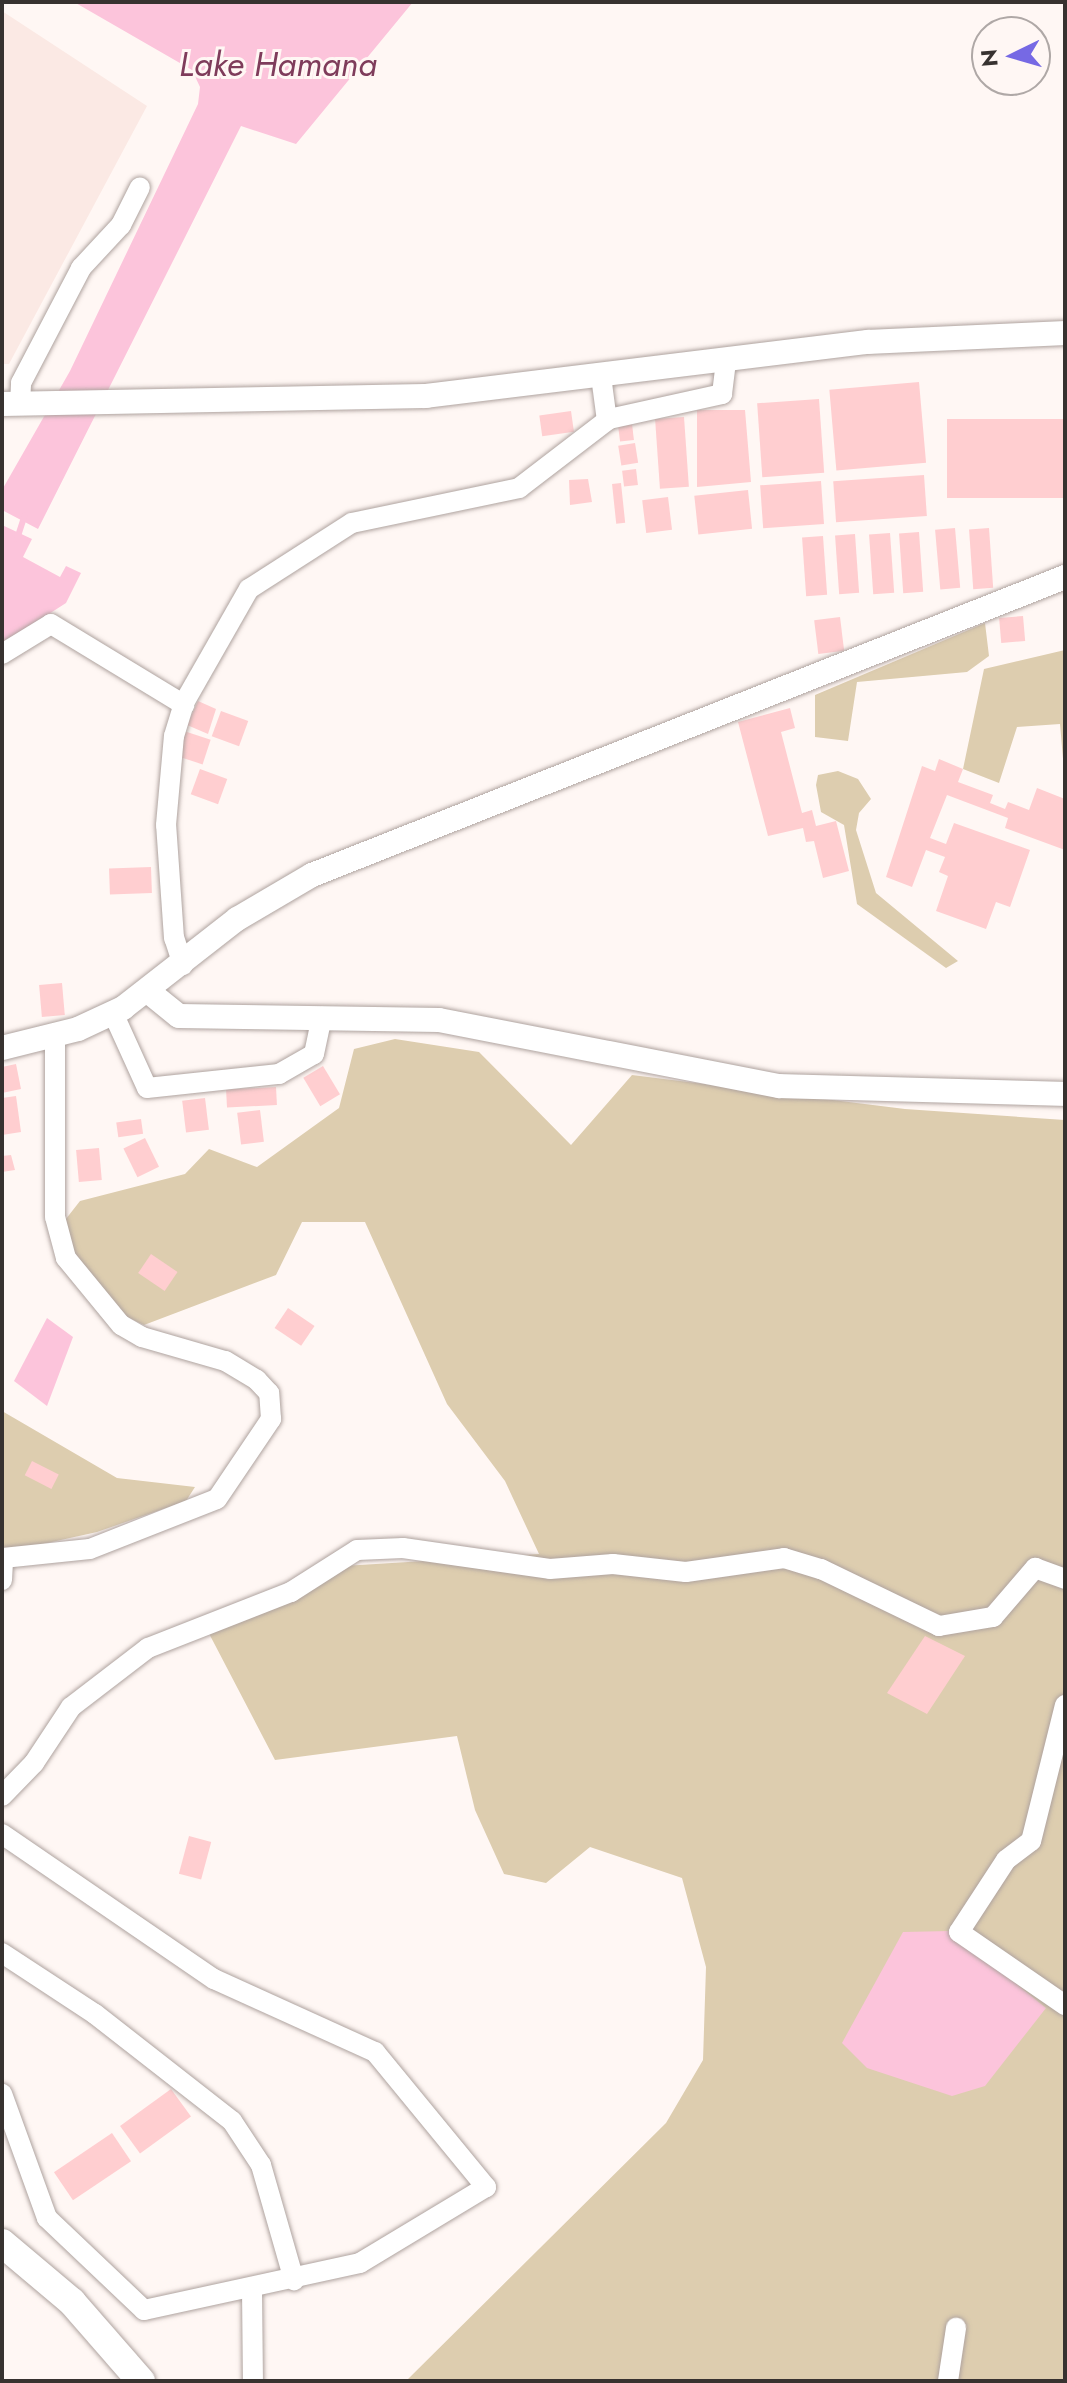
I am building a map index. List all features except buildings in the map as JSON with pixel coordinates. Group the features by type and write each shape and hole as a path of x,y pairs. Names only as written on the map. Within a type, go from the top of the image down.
{"main road":[{"path":"2,2243 72,2302 141,2381"}],"street":[{"path":"140,187 121,225 81,268 21,383 18,404 398,397 601,376 915,337 1065,333"},
{"path":"183,965 174,938 166,825 174,736 184,705 240,599 308,545 375,516 519,488 607,421 722,394 726,360"},
{"path":"601,376 607,421"},
{"path":"2,1048 55,1036 113,1013 149,992 237,919 312,875 1065,577"},
{"path":"2,654 51,624 184,705"},
{"path":"149,992 179,1016 322,1017 502,1029 780,1086 1065,1094"},
{"path":"113,1013 147,1088 279,1074 314,1054 322,1017"},
{"path":"2,1580 3,1558 90,1549 217,1499 271,1419 269,1393 257,1380 225,1361 142,1337 121,1325 66,1258 55,1217 55,1036"},
{"path":"2,1796 34,1763 71,1707 148,1648 291,1592 357,1550 403,1548 550,1569 613,1564 686,1572 784,1558 821,1569 939,1626 993,1617 1035,1568 1065,1579"},
{"path":"1065,1705 1031,1841 1006,1860 959,1932 1065,2005"},
{"path":"2,1834 214,1979 375,2052 486,2187 377,2256 252,2290 144,2310 47,2218 2,2094"},
{"path":"2,1953 95,2014 232,2121 261,2165 294,2280"},
{"path":"252,2290 253,2381"},
{"path":"948,2381 956,2328"}],"shaded area":[{"path":"2,11 147,106 9,364 2,364"},
{"path":"985,623 989,656 967,672 857,682 848,741 815,737 815,695"},
{"path":"1065,650 1065,782 1060,724 1017,727 999,783 963,769 984,669"},
{"path":"838,771 858,779 871,799 859,813 856,830 876,893 958,961 946,968 857,904 844,825 821,812 816,785 818,775"},
{"path":"395,1039 479,1052 571,1145 632,1075 905,1109 1065,1120 1065,2381 406,2381 666,2123 703,2060 706,1967 682,1878 590,1847 546,1883 504,1874 475,1810 457,1736 275,1760 203,1622 327,1567 539,1554 505,1481 447,1404 365,1222 302,1222 276,1275 144,1325 93,1301 62,1224 80,1201 185,1174 209,1149 257,1167 339,1108 354,1049"},
{"path":"2,1411 117,1478 195,1487 186,1501 97,1532 2,1553"}],"water":[{"name":"Lake Hamana","path":"74,2 413,2 296,144 241,126 38,529 2,510 2,490 70,371 198,104 200,87 192,70"},
{"path":"2,525 32,539 23,557 60,577 66,566 81,573 66,603 2,644"},
{"path":"47,1318 73,1337 47,1406 14,1381"},
{"path":"951,1931 1046,2008 985,2086 952,2096 867,2068 842,2043 903,1932"}],"waterway":[{"path":"17,539 25,515"}]}
